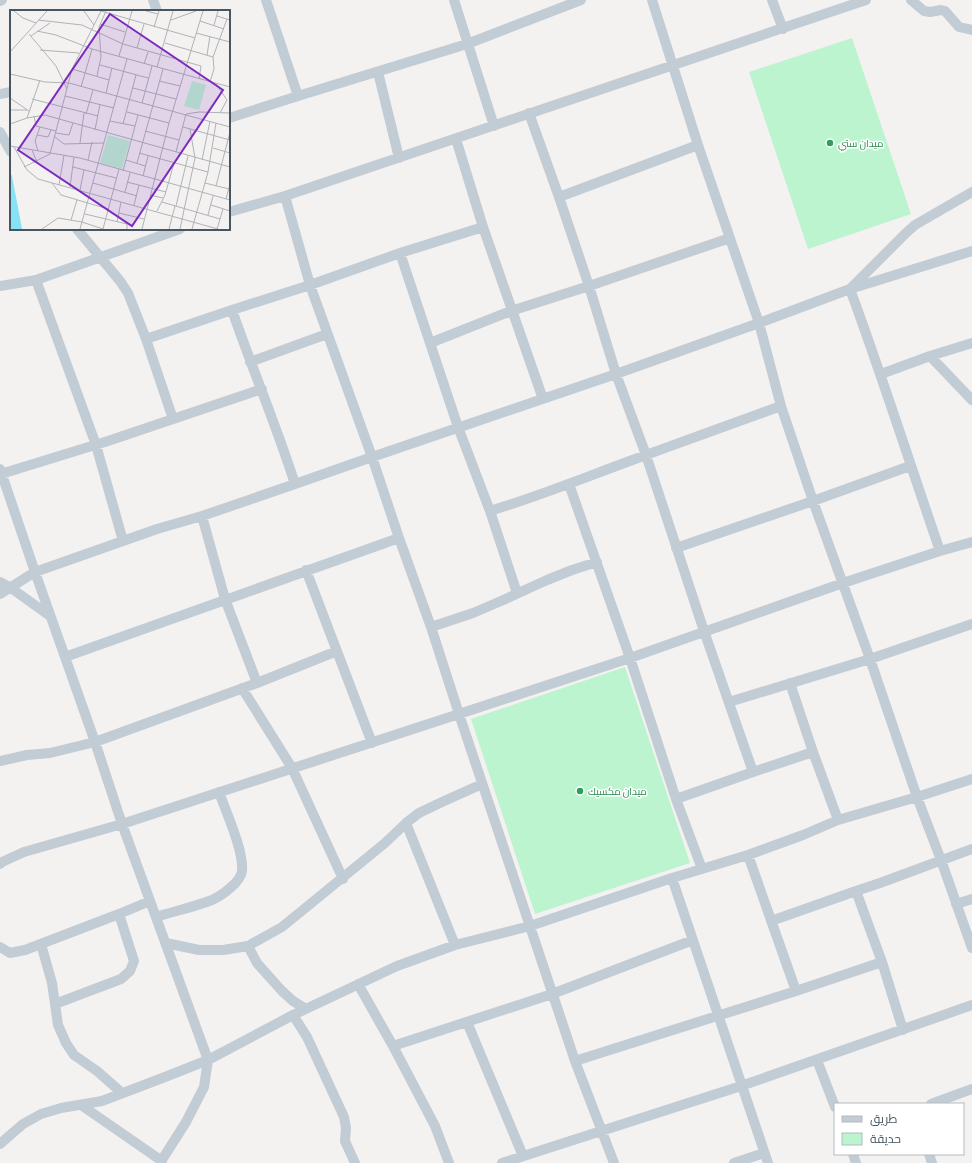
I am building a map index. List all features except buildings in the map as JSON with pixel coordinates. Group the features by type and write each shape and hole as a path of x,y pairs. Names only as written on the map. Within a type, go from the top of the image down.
{"street":[{"path":"153,0 157,10"},
{"path":"266,0 298,96"},
{"path":"454,0 494,126"},
{"path":"230,118 467,44 581,0"},
{"path":"652,0 698,145 759,323 781,406 813,501 870,659 917,797 972,948"},
{"path":"772,0 783,29"},
{"path":"911,0 924,11 945,11 959,26 972,30"},
{"path":"230,212 285,196 456,139 529,113 783,29 861,1"},
{"path":"378,72 399,158"},
{"path":"0,94 10,92"},
{"path":"529,113 589,286 616,374 646,455 704,631 753,772"},
{"path":"0,132 10,150"},
{"path":"456,139 483,227 543,399"},
{"path":"559,197 698,145"},
{"path":"0,154 10,152"},
{"path":"850,289 910,229 972,192"},
{"path":"285,196 310,285 431,627 575,1061 614,1163"},
{"path":"146,339 310,285 400,253 483,227"},
{"path":"78,230 124,286 146,339 173,419"},
{"path":"0,286 36,280 177,230"},
{"path":"430,343 512,312 730,238"},
{"path":"0,594 34,572 616,374 850,289 972,251"},
{"path":"400,253 458,427 490,511 517,593"},
{"path":"36,280 96,445 123,541"},
{"path":"850,289 881,374 910,466 940,551"},
{"path":"232,310 250,362 262,389 281,441 295,484"},
{"path":"250,362 327,334"},
{"path":"881,374 930,356 972,343"},
{"path":"930,356 972,400"},
{"path":"81,1105 161,1162 186,1122 204,1087 208,1060 122,824 95,742 34,572 0,471 96,445 262,389"},
{"path":"490,511 523,501 781,406"},
{"path":"676,548 910,466"},
{"path":"569,484 630,658 676,800 702,869"},
{"path":"202,516 225,600 257,683"},
{"path":"64,657 399,538"},
{"path":"0,864 24,852 122,824 459,714 630,658 843,583 972,542"},
{"path":"431,627 473,613 547,580 597,562"},
{"path":"306,570 372,742"},
{"path":"0,582 50,616"},
{"path":"729,702 971,627"},
{"path":"0,761 27,755 50,753 95,742 337,652"},
{"path":"790,683 838,820"},
{"path":"242,688 292,768 343,879"},
{"path":"676,800 813,752"},
{"path":"0,1144 23,1124 41,1114 61,1108 102,1101 208,1060 293,1015 397,966 455,945 530,926 672,878 748,855 803,835 838,820 917,797 972,778"},
{"path":"166,943 199,950 223,950 248,946 282,927 343,879 419,813 482,784"},
{"path":"156,917 213,900 225,893 237,882 242,873 241,856 219,792"},
{"path":"406,823 455,945"},
{"path":"771,921 972,849"},
{"path":"748,855 796,991"},
{"path":"672,878 768,1163"},
{"path":"856,891 882,962 903,1030"},
{"path":"956,904 972,899"},
{"path":"0,947 10,953 25,950 119,914 150,900"},
{"path":"55,1004 121,979 130,971 134,961 119,914"},
{"path":"393,1046 552,994 693,940"},
{"path":"41,944 52,982 58,1025 66,1043 74,1055 122,1093"},
{"path":"248,946 257,963 282,991 293,1001 306,1009"},
{"path":"575,1061 796,991 882,962"},
{"path":"358,984 393,1046 435,1126 449,1163"},
{"path":"502,1163 741,1086 972,1005"},
{"path":"293,1015 307,1037 344,1117 346,1128 345,1141 356,1163"},
{"path":"467,1022 523,1156"},
{"path":"817,1060 834,1104"},
{"path":"934,1103 972,1089"},
{"path":"734,1163 764,1153"}],"green space":[{"name":"ميدان ستي","path":"852,38 911,214 808,249 749,72"},
{"name":"ميدان مكسيك","path":"625,667 690,863 535,914 471,719"}],"place":[{"name":"ميدان ستي","path":"830,143"},
{"name":"ميدان مكسيك","path":"580,791"}]}
